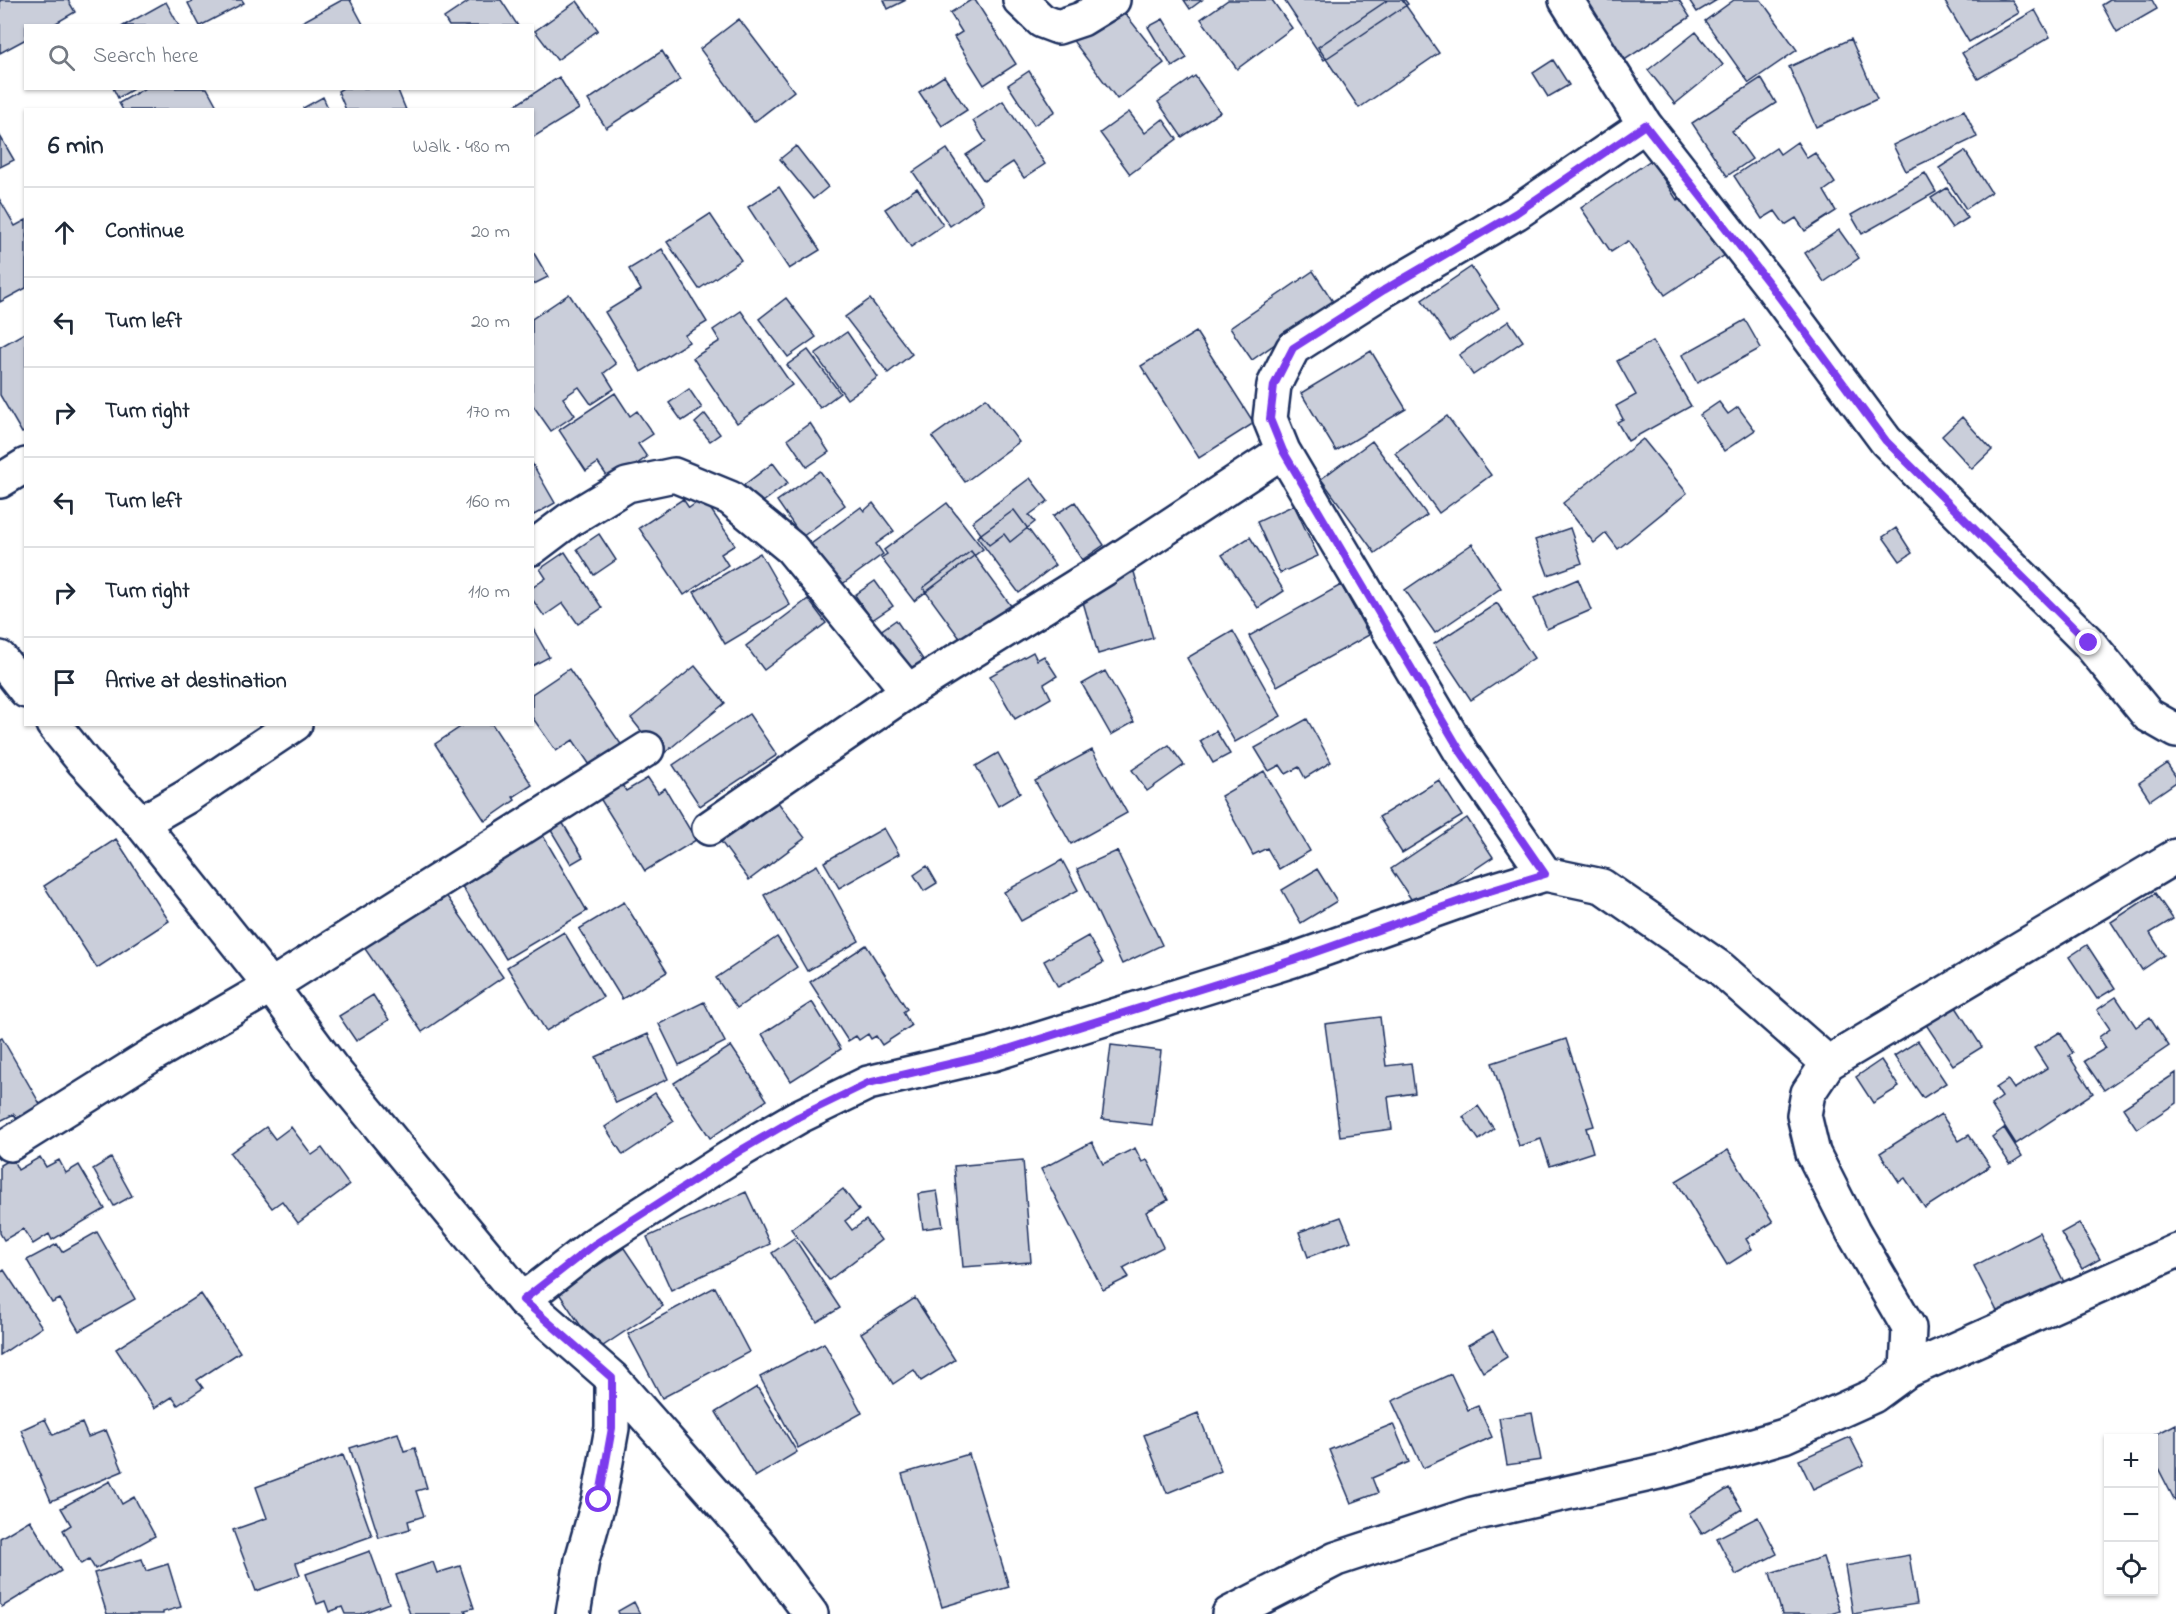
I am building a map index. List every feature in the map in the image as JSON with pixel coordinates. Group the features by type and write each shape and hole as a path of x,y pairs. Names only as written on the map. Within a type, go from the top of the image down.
{"street":[{"path":"1020,0 1042,21 1058,27 1082,19 1113,0"},
{"path":"1566,0 1645,125 1771,286 1886,441 2089,643 2148,715 2176,731"},
{"path":"1545,874 1461,752 1283,451 1270,419 1274,385 1293,348 1384,290 1516,213 1645,125"},
{"path":"709,828 908,691 1104,569 1283,451"},
{"path":"0,481 24,466"},
{"path":"534,546 569,520 627,484 674,475 730,498 791,548 908,691"},
{"path":"0,658 24,688"},
{"path":"55,726 83,761 141,823 271,986 331,1067 523,1300 612,1378 761,1547 811,1614"},
{"path":"141,823 186,797 292,726"},
{"path":"10,1144 152,1055 271,986 647,749"},
{"path":"1906,1371 1909,1328 1853,1232 1814,1153 1804,1115 1808,1093 1828,1063 2176,856"},
{"path":"523,1300 595,1244 743,1149 798,1117 868,1083 1004,1051 1293,960 1480,894 1545,874 1602,886 1720,968 1828,1063"},
{"path":"1229,1614 1336,1559 1473,1514 1668,1470 1784,1436 1873,1396 1906,1371 2176,1251"},
{"path":"573,1614 582,1560 599,1500 612,1428 612,1378"}],"building":[{"path":"0,0 68,0 75,12 54,24 24,24 24,40 0,53"},
{"path":"195,0 242,0 244,3 204,24 199,24 188,3"},
{"path":"342,0 350,0 363,24 303,24 302,22"},
{"path":"471,0 501,0 517,24 448,24 444,18"},
{"path":"884,0 906,0 888,9"},
{"path":"971,0 975,0 1016,64 984,85 954,37 962,32 950,13"},
{"path":"1184,0 1202,0 1190,9"},
{"path":"1228,0 1272,0 1292,28 1237,69 1201,19"},
{"path":"1284,0 1405,0 1408,4 1324,60"},
{"path":"1388,0 1402,0 1439,53 1359,108 1318,47"},
{"path":"1585,0 1679,0 1690,17 1617,65"},
{"path":"1689,0 1717,0 1697,12"},
{"path":"1734,0 1761,0 1797,50 1749,83 1705,21"},
{"path":"1948,0 2012,0 2019,13 1969,42 1945,2"},
{"path":"2110,0 2152,0 2157,9 2117,32 2102,5"},
{"path":"577,1 598,30 557,60 535,31"},
{"path":"166,2 178,24 127,24"},
{"path":"1116,2 1164,63 1117,99 1071,38"},
{"path":"2035,10 2050,37 1978,79 1962,53"},
{"path":"739,19 794,91 754,122 700,49"},
{"path":"1163,19 1187,58 1172,67 1148,27"},
{"path":"1696,32 1723,65 1675,104 1648,70"},
{"path":"1851,39 1877,99 1816,127 1789,67"},
{"path":"662,51 680,80 606,128 588,100"},
{"path":"1553,60 1569,85 1548,97 1533,73"},
{"path":"1029,71 1055,111 1034,125 1008,85"},
{"path":"944,76 967,110 942,126 919,92"},
{"path":"1195,76 1220,112 1182,137 1158,102"},
{"path":"559,77 579,109 534,137 534,108 511,108"},
{"path":"1761,78 1776,103 1732,131 1752,159 1727,176 1692,123"},
{"path":"114,90 132,90 118,98"},
{"path":"142,90 208,90 218,108 122,108 119,103"},
{"path":"398,90 405,108 345,108 338,91"},
{"path":"323,97 328,108 303,108"},
{"path":"1003,101 1045,164 1024,178 1013,162 984,181 966,155 986,142 973,121"},
{"path":"1964,110 1977,137 1906,171 1893,145"},
{"path":"1129,112 1145,133 1163,119 1177,139 1130,174 1100,133"},
{"path":"0,136 14,160 0,167"},
{"path":"1797,142 1807,158 1815,153 1835,183 1824,191 1836,211 1805,231 1796,218 1785,225 1775,211 1762,219 1734,176 1776,148 1780,154"},
{"path":"796,146 828,187 813,199 780,159"},
{"path":"947,149 983,203 950,226 913,172"},
{"path":"1965,151 1991,192 1966,209 1939,168"},
{"path":"1651,160 1677,200 1685,195 1725,255 1665,295 1628,241 1611,252 1581,208"},
{"path":"1925,173 1936,192 1862,234 1851,215"},
{"path":"779,187 820,250 789,269 748,207"},
{"path":"917,188 943,225 911,247 885,209"},
{"path":"1947,188 1968,218 1952,228 1931,198"},
{"path":"0,200 15,226 24,221 24,289 0,302"},
{"path":"710,214 741,260 699,289 667,242"},
{"path":"1839,230 1859,258 1824,282 1805,253"},
{"path":"662,249 707,322 685,335 689,342 641,372 605,312 641,290 629,269"},
{"path":"534,253 548,277 534,284"},
{"path":"1471,267 1499,308 1450,341 1422,300"},
{"path":"1313,271 1334,303 1252,360 1230,328"},
{"path":"569,294 616,364 604,373 614,389 591,404 579,387 563,398 575,415 551,431 534,407 534,318"},
{"path":"786,298 816,337 788,357 759,319"},
{"path":"870,299 912,354 888,373 845,317"},
{"path":"741,311 792,385 737,423 693,358 720,341 713,330"},
{"path":"1745,320 1761,348 1697,383 1682,355"},
{"path":"1509,321 1523,341 1473,375 1459,355"},
{"path":"847,332 878,377 847,399 815,354"},
{"path":"1196,332 1254,423 1199,458 1141,366"},
{"path":"24,333 24,432 22,433 0,395 0,347"},
{"path":"1653,341 1691,406 1628,441 1617,422 1623,419 1616,406 1636,395 1617,361"},
{"path":"808,350 840,393 820,408 787,365"},
{"path":"1371,351 1406,409 1336,451 1301,393"},
{"path":"689,389 702,408 682,421 669,403"},
{"path":"615,393 630,416 637,411 653,434 638,444 647,457 611,482 598,463 586,471 559,430"},
{"path":"986,398 1019,442 965,482 932,437"},
{"path":"1719,402 1728,414 1738,407 1755,430 1724,451 1700,415"},
{"path":"705,414 720,434 710,441 695,423"},
{"path":"1447,416 1491,475 1439,513 1395,453"},
{"path":"1962,417 1992,450 1972,469 1942,436"},
{"path":"810,423 829,452 807,467 788,439"},
{"path":"1643,439 1687,493 1618,549 1606,533 1594,543 1563,503"},
{"path":"1372,441 1427,515 1375,553 1321,479"},
{"path":"773,463 788,483 759,505 744,485"},
{"path":"534,466 555,503 534,515"},
{"path":"820,471 845,505 802,537 777,501"},
{"path":"1030,478 1048,501 1029,515 1035,522 1010,542 1004,534 989,545 972,522"},
{"path":"703,498 735,545 721,554 728,565 684,595 639,528 683,499 689,508"},
{"path":"1075,502 1104,545 1082,560 1053,516"},
{"path":"873,503 894,531 876,544 883,554 841,585 811,544 861,507 864,511"},
{"path":"947,503 983,549 914,601 881,558 887,554 884,550"},
{"path":"1294,505 1318,556 1280,573 1257,522"},
{"path":"1014,510 1055,565 1019,593 977,537"},
{"path":"1570,528 1582,563 1548,575 1535,540"},
{"path":"1896,528 1912,553 1900,561 1883,537"},
{"path":"599,534 616,560 594,575 577,549"},
{"path":"1250,537 1284,591 1258,608 1222,555"},
{"path":"1472,544 1501,588 1435,633 1405,590"},
{"path":"971,551 1012,607 964,644 923,588"},
{"path":"565,552 602,608 578,624 563,603 544,616 534,602 534,587 546,578 540,569"},
{"path":"760,553 790,605 725,644 694,592"},
{"path":"1134,572 1153,638 1098,654 1079,588"},
{"path":"1578,579 1591,610 1547,629 1534,598"},
{"path":"875,581 893,606 872,620 855,595"},
{"path":"1341,585 1369,635 1277,686 1249,636"},
{"path":"808,599 826,623 764,670 746,646"},
{"path":"1497,603 1534,658 1471,700 1434,644"},
{"path":"896,620 924,661 904,674 876,634"},
{"path":"534,631 549,657 534,665"},
{"path":"1233,631 1281,716 1235,742 1187,658"},
{"path":"1033,652 1037,660 1044,656 1057,676 1044,684 1051,698 1015,719 990,676"},
{"path":"695,666 725,703 661,756 631,718"},
{"path":"569,669 625,750 594,771 573,740 556,751 534,720 534,693"},
{"path":"1105,671 1134,722 1111,735 1082,684"},
{"path":"749,714 777,755 700,806 673,765"},
{"path":"1307,719 1331,762 1305,778 1299,767 1286,774 1280,765 1269,771 1255,748"},
{"path":"462,726 493,726 532,785 513,797 515,800 485,821 435,744"},
{"path":"1216,731 1230,754 1213,763 1200,741"},
{"path":"1169,745 1184,765 1147,791 1132,770"},
{"path":"1092,750 1127,813 1071,844 1035,781"},
{"path":"998,753 1020,793 998,806 976,766"},
{"path":"2167,764 2176,777 2176,782 2150,800 2139,783"},
{"path":"1264,771 1310,851 1279,869 1267,848 1253,855 1221,796"},
{"path":"648,778 658,793 665,788 696,840 645,871 598,795 620,782 626,791"},
{"path":"1439,780 1462,816 1402,853 1379,817"},
{"path":"771,793 805,838 749,880 716,835"},
{"path":"558,815 583,857 571,864 546,822"},
{"path":"1467,818 1493,857 1417,908 1391,869"},
{"path":"884,828 899,854 839,888 824,862"},
{"path":"542,834 587,911 506,959 460,883"},
{"path":"116,839 169,921 97,968 44,886"},
{"path":"1117,851 1162,945 1122,964 1077,869"},
{"path":"1062,860 1078,890 1021,921 1004,892"},
{"path":"817,865 859,941 807,971 764,895"},
{"path":"927,866 937,883 924,891 914,875"},
{"path":"1317,869 1337,901 1301,923 1282,890"},
{"path":"441,888 503,977 422,1032 361,943"},
{"path":"2155,893 2173,919 2150,933 2164,955 2142,970 2111,922"},
{"path":"624,902 667,972 622,999 579,929"},
{"path":"564,932 603,997 546,1031 507,967"},
{"path":"1088,936 1103,963 1058,987 1044,961"},
{"path":"777,937 797,967 737,1008 716,978"},
{"path":"866,945 907,1009 903,1012 911,1026 882,1045 876,1036 871,1039 868,1034 859,1040 856,1036 848,1041 810,982"},
{"path":"2087,945 2115,988 2097,999 2069,957"},
{"path":"373,995 389,1020 356,1041 339,1016"},
{"path":"2116,997 2136,1027 2150,1017 2169,1046 2104,1090 2084,1061 2106,1048 2099,1037 2110,1029 2097,1010"},
{"path":"1952,1001 1982,1047 1953,1065 1923,1020"},
{"path":"704,1002 725,1042 679,1065 659,1024"},
{"path":"812,1002 841,1049 791,1081 762,1034"},
{"path":"1380,1017 1386,1066 1411,1063 1415,1093 1388,1097 1392,1129 1340,1136 1325,1024"},
{"path":"2060,1032 2073,1053 2069,1056 2093,1093 2016,1144 1991,1105 2002,1097 1996,1088 2008,1080 2014,1089 2047,1068 2034,1048"},
{"path":"648,1034 668,1079 616,1103 596,1057"},
{"path":"2,1038 44,1111 20,1124 14,1114 0,1121 0,1039"},
{"path":"1566,1039 1594,1126 1586,1128 1593,1152 1550,1166 1541,1139 1519,1146 1492,1063"},
{"path":"1918,1041 1946,1083 1923,1098 1894,1056"},
{"path":"1111,1045 1161,1051 1152,1125 1102,1119"},
{"path":"731,1046 767,1100 710,1138 674,1083"},
{"path":"1881,1060 1899,1087 1873,1103 1856,1077"},
{"path":"2176,1073 2176,1103 2137,1129 2123,1108"},
{"path":"655,1093 674,1121 623,1155 605,1127"},
{"path":"1478,1106 1494,1129 1479,1140 1463,1117"},
{"path":"1941,1114 1959,1141 1969,1135 1990,1166 1925,1208 1905,1178 1899,1182 1880,1153"},
{"path":"266,1127 275,1139 291,1127 312,1155 322,1148 349,1185 298,1223 282,1201 272,1208 230,1153"},
{"path":"2004,1128 2022,1156 2010,1164 1992,1137"},
{"path":"1092,1142 1103,1164 1135,1148 1142,1162 1147,1160 1168,1200 1146,1212 1163,1247 1123,1268 1129,1277 1103,1290 1041,1169"},
{"path":"1728,1150 1773,1222 1746,1239 1752,1249 1727,1265 1676,1181"},
{"path":"40,1157 46,1167 59,1160 66,1173 79,1165 105,1209 52,1240 49,1234 33,1244 23,1229 4,1240 0,1233 0,1165 12,1158 18,1170"},
{"path":"111,1158 132,1196 114,1206 93,1169"},
{"path":"1023,1160 1031,1262 963,1267 954,1166"},
{"path":"843,1189 859,1210 845,1221 852,1230 866,1220 881,1240 829,1280 791,1229"},
{"path":"937,1191 943,1226 923,1229 918,1194"},
{"path":"746,1192 770,1244 671,1290 647,1237"},
{"path":"1341,1217 1351,1241 1308,1257 1299,1232"},
{"path":"2079,1223 2100,1259 2082,1269 2061,1233"},
{"path":"97,1232 135,1299 79,1331 60,1299 52,1303 27,1260 57,1244 62,1252"},
{"path":"2039,1232 2067,1288 2002,1321 1974,1266"},
{"path":"794,1238 840,1308 817,1322 772,1253"},
{"path":"624,1248 663,1306 597,1350 558,1292"},
{"path":"4,1270 42,1327 0,1355 0,1273"},
{"path":"715,1287 749,1352 662,1398 628,1334"},
{"path":"201,1294 240,1352 197,1380 203,1388 178,1405 172,1397 155,1408 116,1349"},
{"path":"915,1298 955,1360 921,1381 914,1370 893,1384 861,1333"},
{"path":"1493,1331 1507,1357 1483,1372 1468,1345"},
{"path":"824,1343 862,1413 798,1448 760,1377"},
{"path":"1451,1374 1468,1410 1478,1406 1492,1437 1423,1468 1392,1401"},
{"path":"757,1387 797,1452 755,1477 716,1412"},
{"path":"1198,1413 1221,1471 1167,1493 1144,1435"},
{"path":"1532,1413 1541,1460 1507,1465 1499,1418"},
{"path":"45,1419 53,1435 82,1423 88,1437 106,1430 123,1471 51,1501 21,1430"},
{"path":"1393,1424 1409,1462 1372,1478 1378,1493 1351,1503 1329,1450"},
{"path":"2176,1424 2175,1501 2158,1468 2157,1434"},
{"path":"398,1433 404,1451 415,1448 427,1488 416,1491 424,1516 408,1521 410,1529 379,1538 350,1448"},
{"path":"1850,1437 1864,1465 1813,1489 1799,1460"},
{"path":"969,1454 1009,1587 942,1607 902,1474"},
{"path":"343,1455 372,1536 296,1563 300,1575 256,1591 233,1530 267,1518 256,1487"},
{"path":"110,1481 122,1504 134,1497 155,1536 95,1569 89,1559 81,1564 63,1530 71,1525 61,1508"},
{"path":"1729,1488 1742,1509 1702,1534 1689,1513"},
{"path":"1758,1517 1777,1554 1736,1575 1717,1538"},
{"path":"30,1520 61,1571 2,1607 0,1604 0,1538"},
{"path":"370,1551 389,1603 360,1614 345,1614 342,1607 329,1612 325,1601 317,1604 306,1574"},
{"path":"1909,1555 1917,1604 1853,1614 1845,1566"},
{"path":"1823,1557 1840,1611 1831,1614 1782,1614 1770,1573"},
{"path":"142,1559 146,1571 168,1564 181,1607 163,1612 163,1614 107,1614 94,1573"},
{"path":"433,1562 437,1573 460,1566 474,1608 465,1610 467,1614 410,1614 396,1575"},
{"path":"634,1602 640,1614 619,1614 618,1611"}],"route":[{"path":"599,1500 612,1428 612,1378 523,1300 595,1244 743,1149 798,1117 868,1083 992,1054 1293,960 1480,894 1545,874 1461,752 1283,451 1270,419 1274,385 1293,348 1384,290 1516,213 1645,125 1771,286 1886,441 2089,643"}]}
